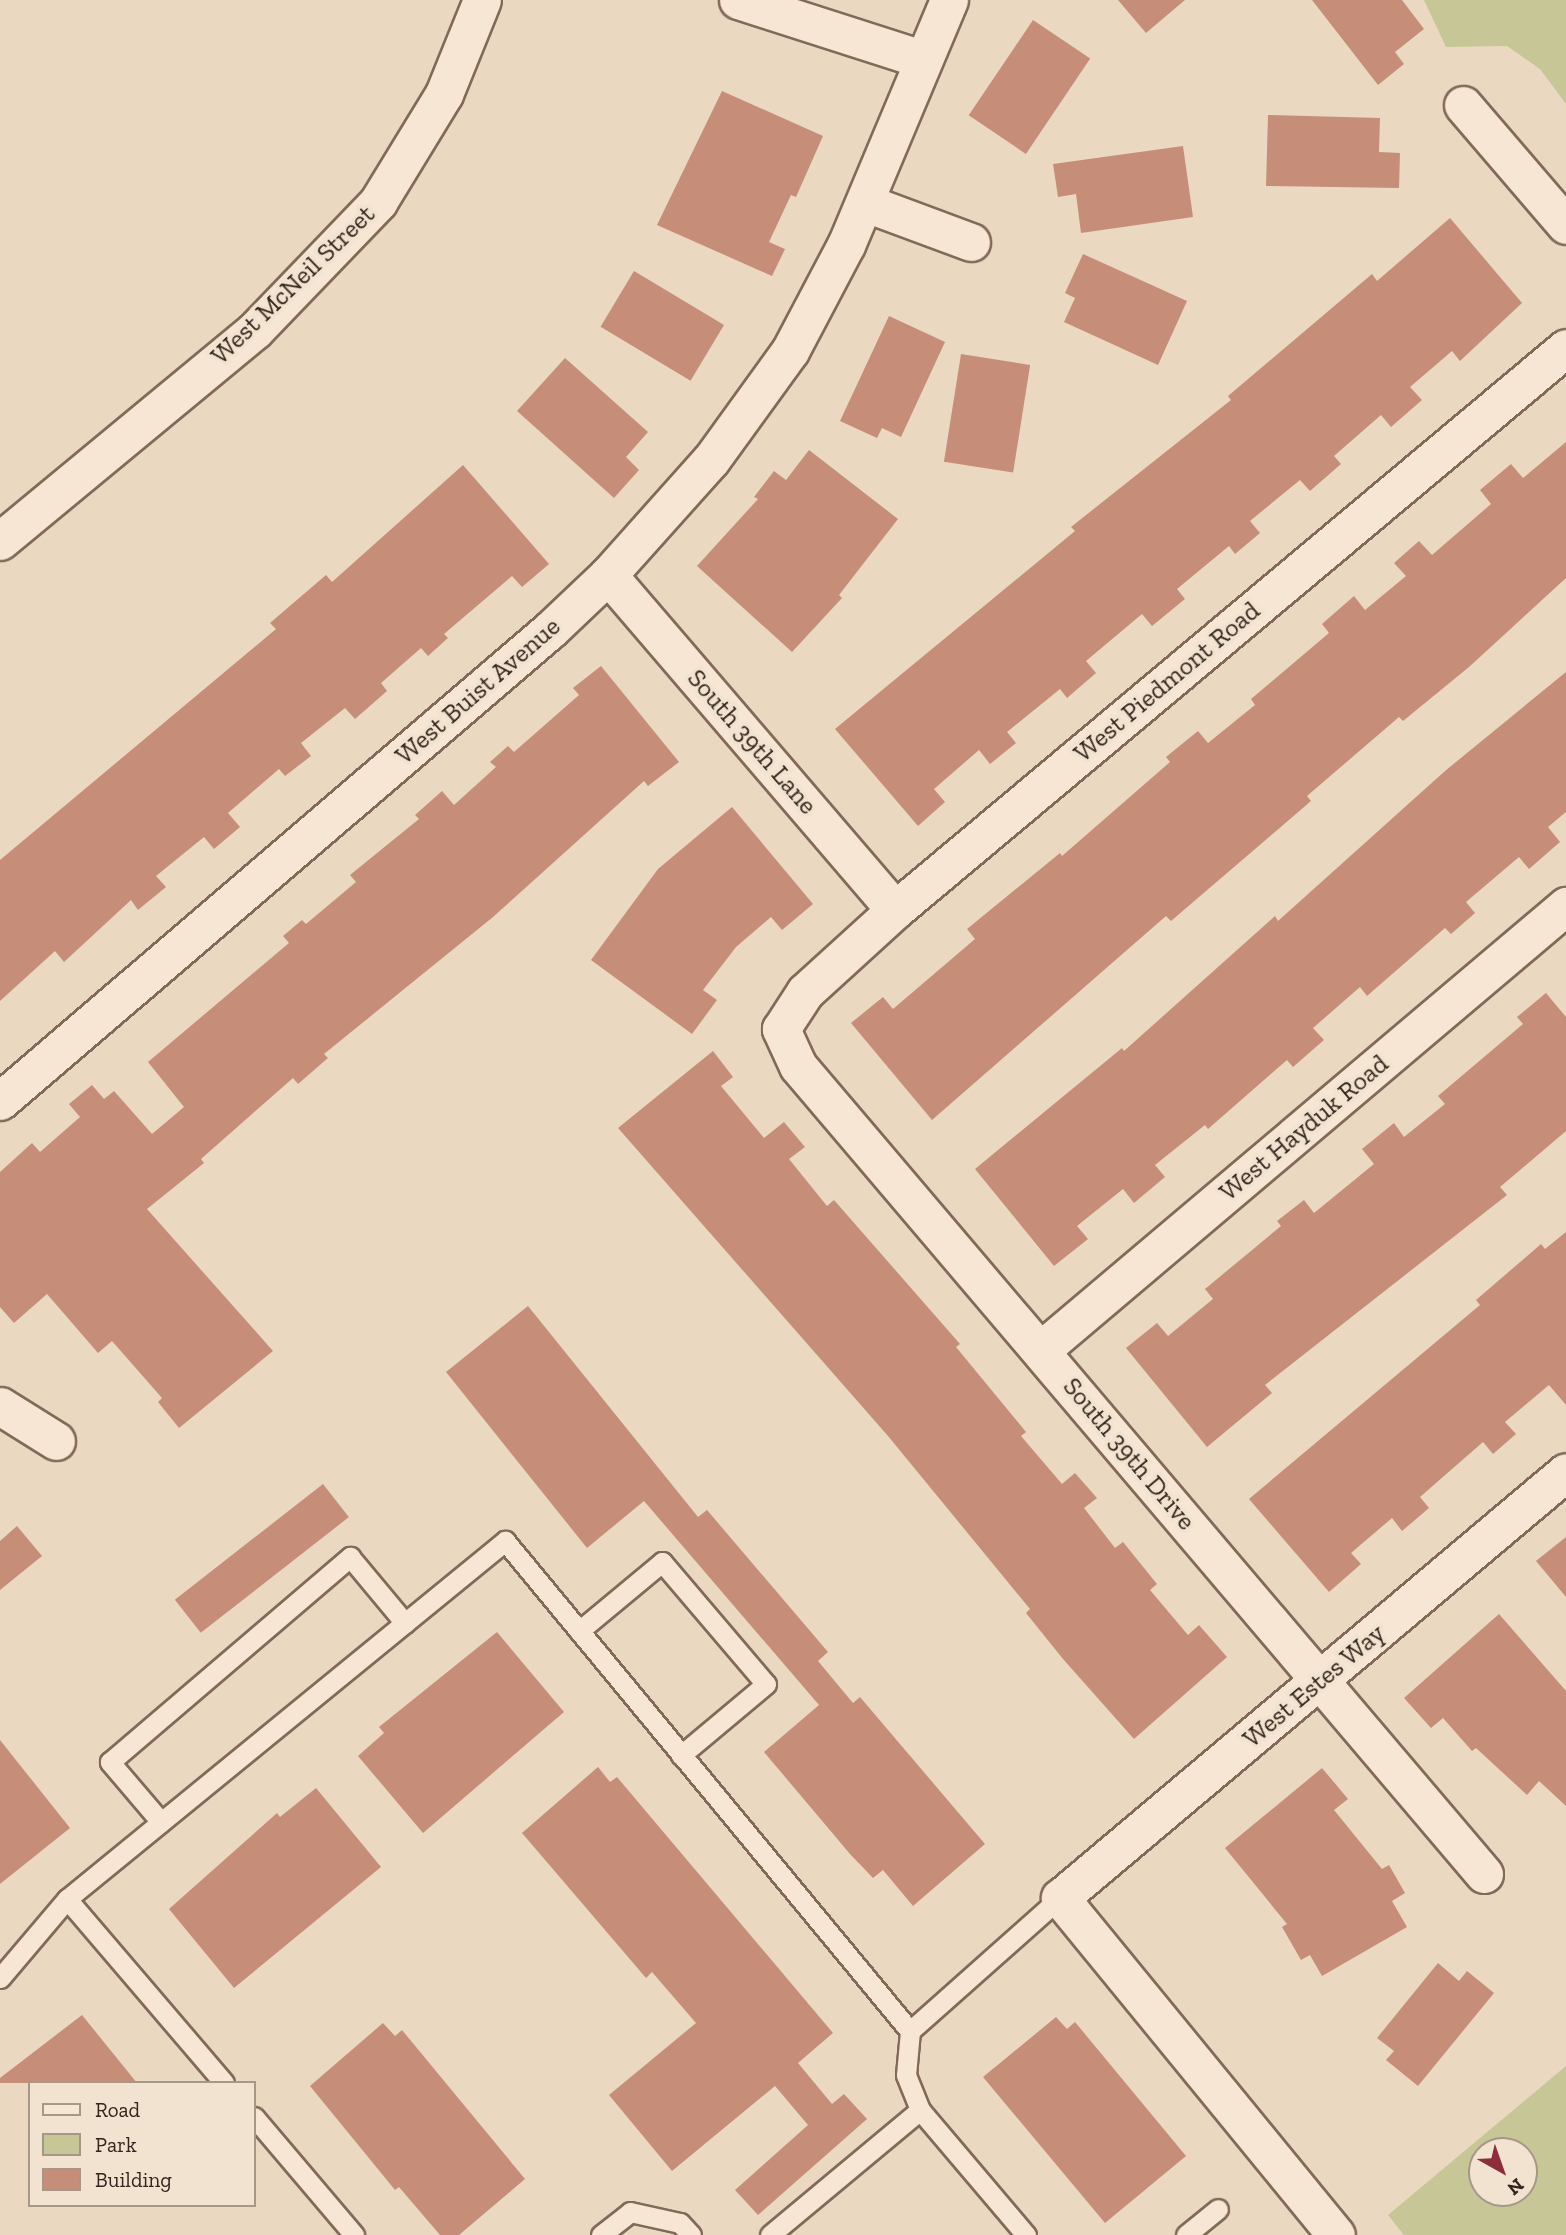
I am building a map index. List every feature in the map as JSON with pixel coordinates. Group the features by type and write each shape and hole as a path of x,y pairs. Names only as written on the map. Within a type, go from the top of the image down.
{"street":[{"name":"West McNeil Street","path":"0,541 255,330 378,202 444,94 482,0"},
{"path":"738,0 922,59"},
{"name":"West Buist Avenue","path":"0,1101 608,575 711,460 790,351 866,203 922,59 949,0"},
{"path":"1464,105 1566,225"},
{"path":"866,203 971,242"},
{"name":"West Piedmont Road","path":"781,1029 805,992 895,910 1566,348"},
{"name":"South 39th Lane","path":"608,575 895,910"},
{"name":"West Hayduk Road","path":"1041,1350 1566,906"},
{"name":"South 39th Drive","path":"781,1029 798,1066 1484,1874"},
{"path":"0,1406 56,1441"},
{"name":"West Estes Way","path":"1060,1898 1566,1472"},
{"path":"1060,1898 1336,2235"}],"lane":[{"path":"0,1978 67,1899 505,1541 910,2031"},
{"path":"161,1822 110,1762 350,1557 405,1623"},
{"path":"579,1631 662,1562 766,1684 681,1755"},
{"path":"1026,2235 920,2110 906,2075 910,2031 1060,1898"},
{"path":"67,1899 222,2081"},
{"path":"770,2235 920,2110"},
{"path":"256,2119 354,2235"},
{"path":"1186,2235 1218,2209"},
{"path":"601,2235 630,2212 680,2223 691,2235"}],"green space":[{"path":"1424,0 1566,0 1566,104 1540,69 1507,46 1446,47"},
{"path":"1566,2066 1566,2235 1404,2235 1388,2215 1468,2148 1468,2207 1538,2207 1538,2137 1481,2137"}],"building":[{"path":"1118,0 1185,0 1146,33"},
{"path":"1312,0 1402,0 1424,29 1395,52 1404,64 1378,85"},
{"path":"1033,20 1090,59 1026,154 969,115"},
{"path":"722,91 823,136 796,197 791,195 769,242 785,249 772,276 657,225"},
{"path":"1268,115 1380,118 1379,152 1400,153 1399,188 1266,186"},
{"path":"1183,146 1193,217 1081,233 1076,194 1058,197 1053,164"},
{"path":"1450,218 1522,303 1460,361 1452,351 1410,387 1422,400 1391,427 1381,415 1334,456 1341,464 1310,491 1300,480 1250,521 1260,533 1235,554 1229,546 1177,589 1185,599 1152,626 1142,614 1086,661 1096,673 1067,698 1060,689 1007,732 1016,743 990,764 979,750 934,789 945,802 918,826 835,729 1075,531 1071,527 1231,400 1228,396 1372,274 1377,281"},
{"path":"1083,254 1187,301 1158,365 1064,322 1075,298 1065,293"},
{"path":"634,271 724,325 691,381 601,327"},
{"path":"889,316 945,342 901,437 882,428 877,438 840,421"},
{"path":"961,354 1030,365 1013,473 944,462"},
{"path":"565,358 648,432 626,457 639,470 614,498 517,411"},
{"path":"1566,442 1566,578 1469,667 1403,721 1399,717 1307,796 1311,801 1171,921 1166,916 932,1120 851,1023 883,997 893,1009 975,939 967,929 1060,853 1062,856 1170,762 1166,757 1198,731 1208,743 1255,705 1251,699 1329,633 1322,624 1354,596 1365,610 1406,576 1394,563 1419,541 1432,555 1491,504 1480,490 1511,464 1523,478"},
{"path":"809,450 898,519 839,595 842,598 792,652 697,566 758,499 754,497 774,471 786,480"},
{"path":"463,465 549,564 522,587 512,576 444,634 448,638 428,656 421,648 381,683 387,691 355,719 345,708 301,743 311,756 285,776 279,769 228,813 240,827 214,849 204,837 156,876 166,887 138,910 131,900 64,962 55,951 0,1001 0,860 276,629 270,623 326,575 332,582"},
{"path":"601,666 679,762 648,786 644,781 493,917 324,1054 328,1058 298,1084 293,1078 201,1159 204,1163 147,1209 273,1351 179,1428 158,1402 162,1398 112,1341 98,1353 47,1294 14,1323 0,1307 0,1172 32,1143 40,1152 80,1117 69,1104 92,1085 104,1099 114,1091 152,1134 184,1107 148,1062 289,943 283,936 302,920 306,924 356,882 350,875 419,819 415,815 442,791 454,805 496,767 490,762 508,746 514,752 579,695 573,688"},
{"path":"1566,672 1566,812 1548,827 1560,842 1529,869 1519,857 1466,902 1475,913 1451,934 1445,928 1367,996 1360,987 1313,1028 1324,1040 1293,1067 1287,1060 1208,1129 1205,1125 1155,1165 1165,1177 1134,1203 1123,1189 1077,1226 1088,1239 1054,1266 975,1169 1122,1048 1124,1051 1275,916 1278,921 1445,771"},
{"path":"732,807 813,904 782,930 771,917 736,947 703,990 717,1000 692,1034 591,960 658,869"},
{"path":"1546,993 1566,1017 1566,1131 1500,1187 1507,1195 1265,1385 1272,1393 1207,1447 1126,1348 1157,1323 1168,1336 1213,1299 1205,1289 1281,1226 1277,1221 1304,1200 1314,1213 1374,1164 1362,1149 1394,1123 1404,1137 1445,1104 1438,1096 1523,1024 1517,1017"},
{"path":"713,1051 733,1077 721,1086 764,1138 784,1122 805,1147 789,1159 827,1206 834,1200 960,1344 956,1347 1026,1432 1021,1436 1062,1484 1075,1473 1097,1498 1084,1508 1115,1548 1123,1542 1157,1584 1150,1590 1188,1635 1199,1625 1227,1657 1134,1739 1063,1659 1026,1613 1030,1609 888,1436 618,1128"},
{"path":"1566,1232 1566,1405 1549,1385 1505,1422 1516,1434 1493,1454 1483,1442 1420,1497 1429,1508 1402,1531 1392,1518 1351,1553 1361,1564 1329,1592 1249,1499 1480,1305 1476,1300 1541,1244 1545,1249"},
{"path":"528,1306 698,1517 707,1510 828,1652 818,1661 853,1703 860,1697 985,1844 913,1906 883,1870 873,1878 764,1752 819,1705 644,1501 587,1548 446,1372"},
{"path":"323,1484 349,1517 201,1633 175,1600"},
{"path":"17,1526 42,1556 0,1590 0,1541"},
{"path":"1566,1537 1566,1597 1536,1561"},
{"path":"1499,1614 1566,1691 1566,1806 1539,1781 1527,1795 1476,1748 1472,1751 1443,1718 1431,1728 1404,1698"},
{"path":"497,1632 564,1712 423,1833 358,1756 384,1733 379,1727"},
{"path":"0,1740 70,1828 0,1884"},
{"path":"598,1767 610,1782 617,1777 833,2033 798,2063 832,2104 844,2094 867,2119 758,2215 735,2190 808,2125 775,2086 672,2171 609,2095 696,2023 652,1972 646,1978 522,1833"},
{"path":"1322,1768 1348,1799 1334,1810 1382,1869 1389,1865 1405,1893 1392,1901 1407,1927 1322,1976 1310,1955 1301,1960 1282,1927 1287,1924 1225,1848"},
{"path":"316,1788 381,1867 234,1988 169,1909 277,1813 280,1817"},
{"path":"1438,1963 1459,1981 1467,1971 1494,1993 1418,2086 1386,2060 1394,2051 1377,2038"},
{"path":"82,2015 135,2081 0,2083 0,2078"},
{"path":"1056,2017 1067,2029 1075,2022 1186,2156 1105,2223 983,2077"},
{"path":"383,2023 395,2036 402,2030 525,2179 459,2235 440,2235 399,2187 395,2190 310,2086"}]}
